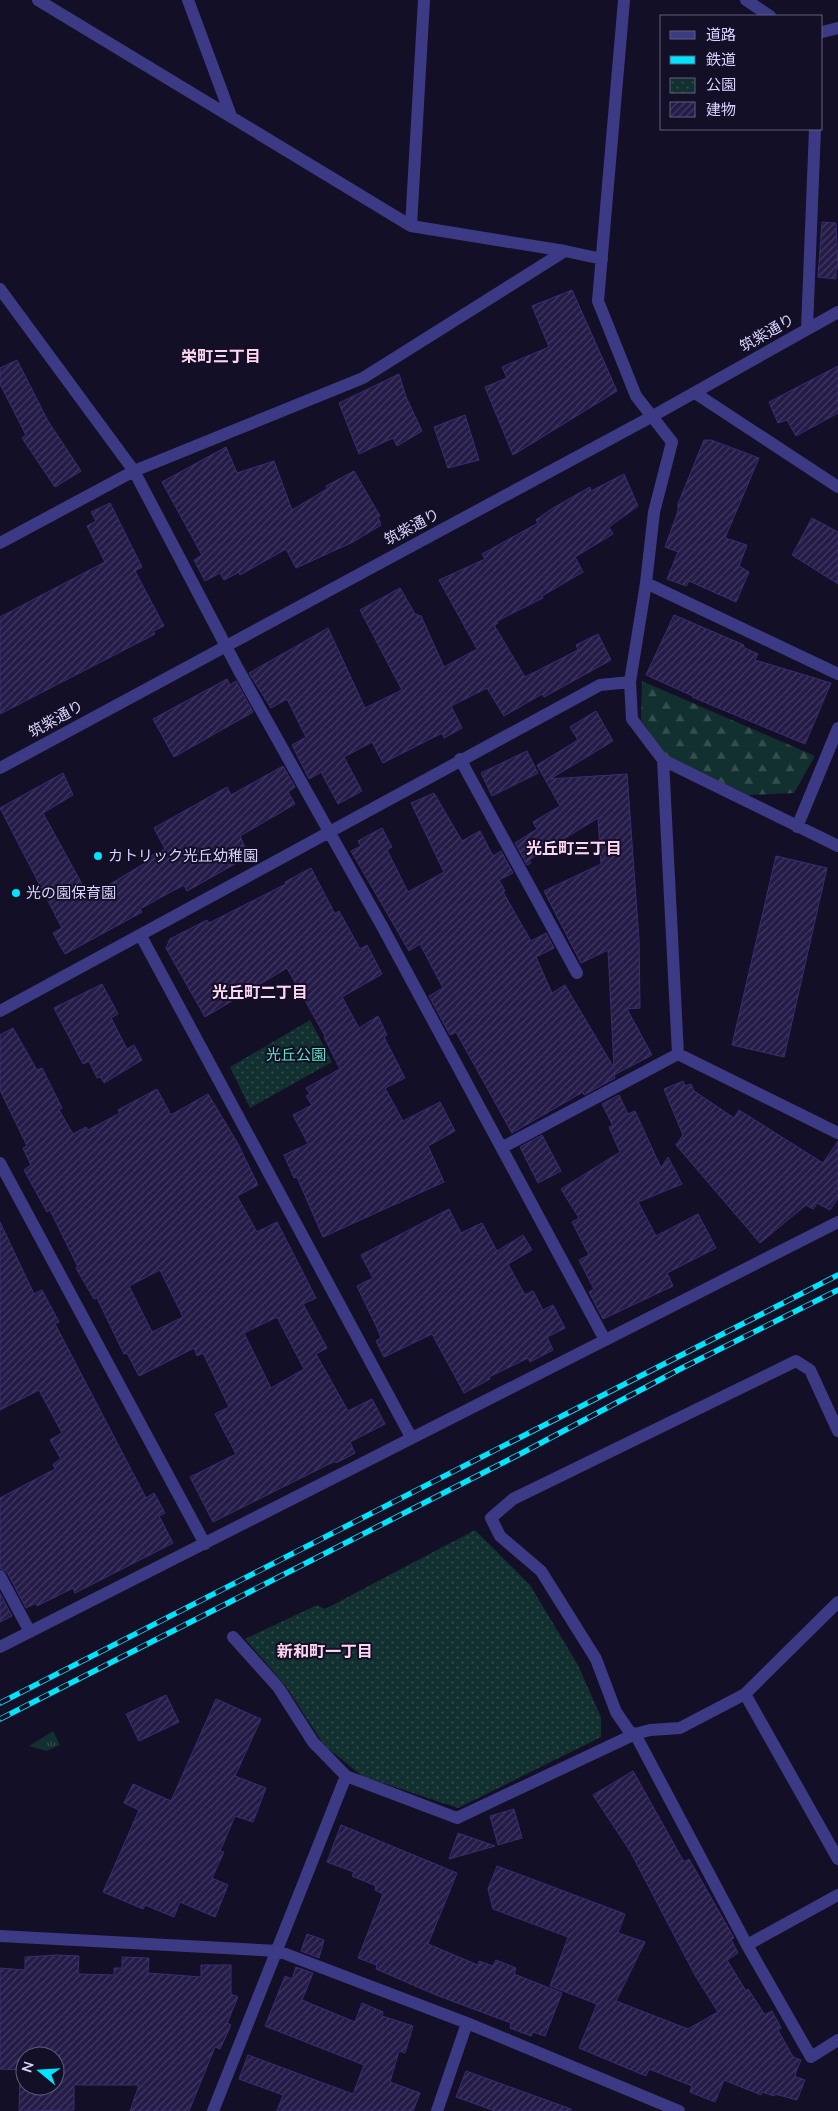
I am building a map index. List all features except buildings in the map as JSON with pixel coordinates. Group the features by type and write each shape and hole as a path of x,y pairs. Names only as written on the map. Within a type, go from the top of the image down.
{"street":[{"path":"38,0 411,226 565,251 602,259"},
{"path":"188,0 231,116"},
{"path":"411,226 424,0"},
{"path":"624,0 598,301 636,396 651,418 672,442 654,512 646,582 630,682 632,719 663,760 797,828 838,846"},
{"path":"746,0 768,15"},
{"path":"823,32 838,28"},
{"path":"807,328 815,130"},
{"path":"0,543 134,471 363,378 565,251"},
{"path":"0,289 134,471 328,833 387,934 503,1147 605,1340"},
{"name":"筑紫通り","path":"0,768 651,418 838,312"},
{"path":"694,393 838,487"},
{"path":"646,582 838,674"},
{"path":"0,1011 141,936 460,759 600,685 630,682"},
{"path":"797,828 838,728"},
{"path":"460,759 577,972"},
{"path":"663,760 678,1054"},
{"path":"141,936 411,1437"},
{"path":"503,1147 678,1054"},
{"path":"678,1054 838,1133"},
{"path":"0,1163 205,1544"},
{"path":"0,1647 838,1222"},
{"path":"838,1431 810,1370 796,1361 513,1499 491,1518 500,1536 541,1571 596,1660 616,1712 635,1734 747,1944 811,2057 838,2040"},
{"path":"0,1576 30,1632"},
{"path":"232,1637 278,1687 313,1742 346,1776 457,1818 635,1734 650,1730 680,1728 746,1694 838,1602"},
{"path":"746,1694 838,1859"},
{"path":"213,2111 346,1776"},
{"path":"747,1944 838,1895"},
{"path":"0,1936 278,1951 467,2023 679,2111"},
{"path":"437,2111 467,2023"}],"green space":[{"path":"642,681 815,756 794,793 748,795 666,756 641,720"},
{"name":"光丘公園","path":"310,1020 332,1062 250,1108 230,1067"},
{"path":"475,1530 530,1585 578,1665 601,1717 601,1737 458,1808 362,1776 324,1745 285,1685 245,1639 317,1605 325,1609"},
{"path":"53,1731 60,1745 47,1751 29,1746"}],"railway":[{"path":"0,1703 838,1275"},
{"path":"0,1719 522,1453 682,1368 838,1290"}],"place":[{"name":"カトリック光丘幼稚園","path":"98,856"},
{"name":"光の園保育園","path":"16,893"}],"district":[{"name":"栄町三丁目","path":"221,356"},
{"name":"光丘町三丁目","path":"574,848"},
{"name":"光丘町二丁目","path":"260,992"},
{"name":"新和町一丁目","path":"325,1651"}]}
